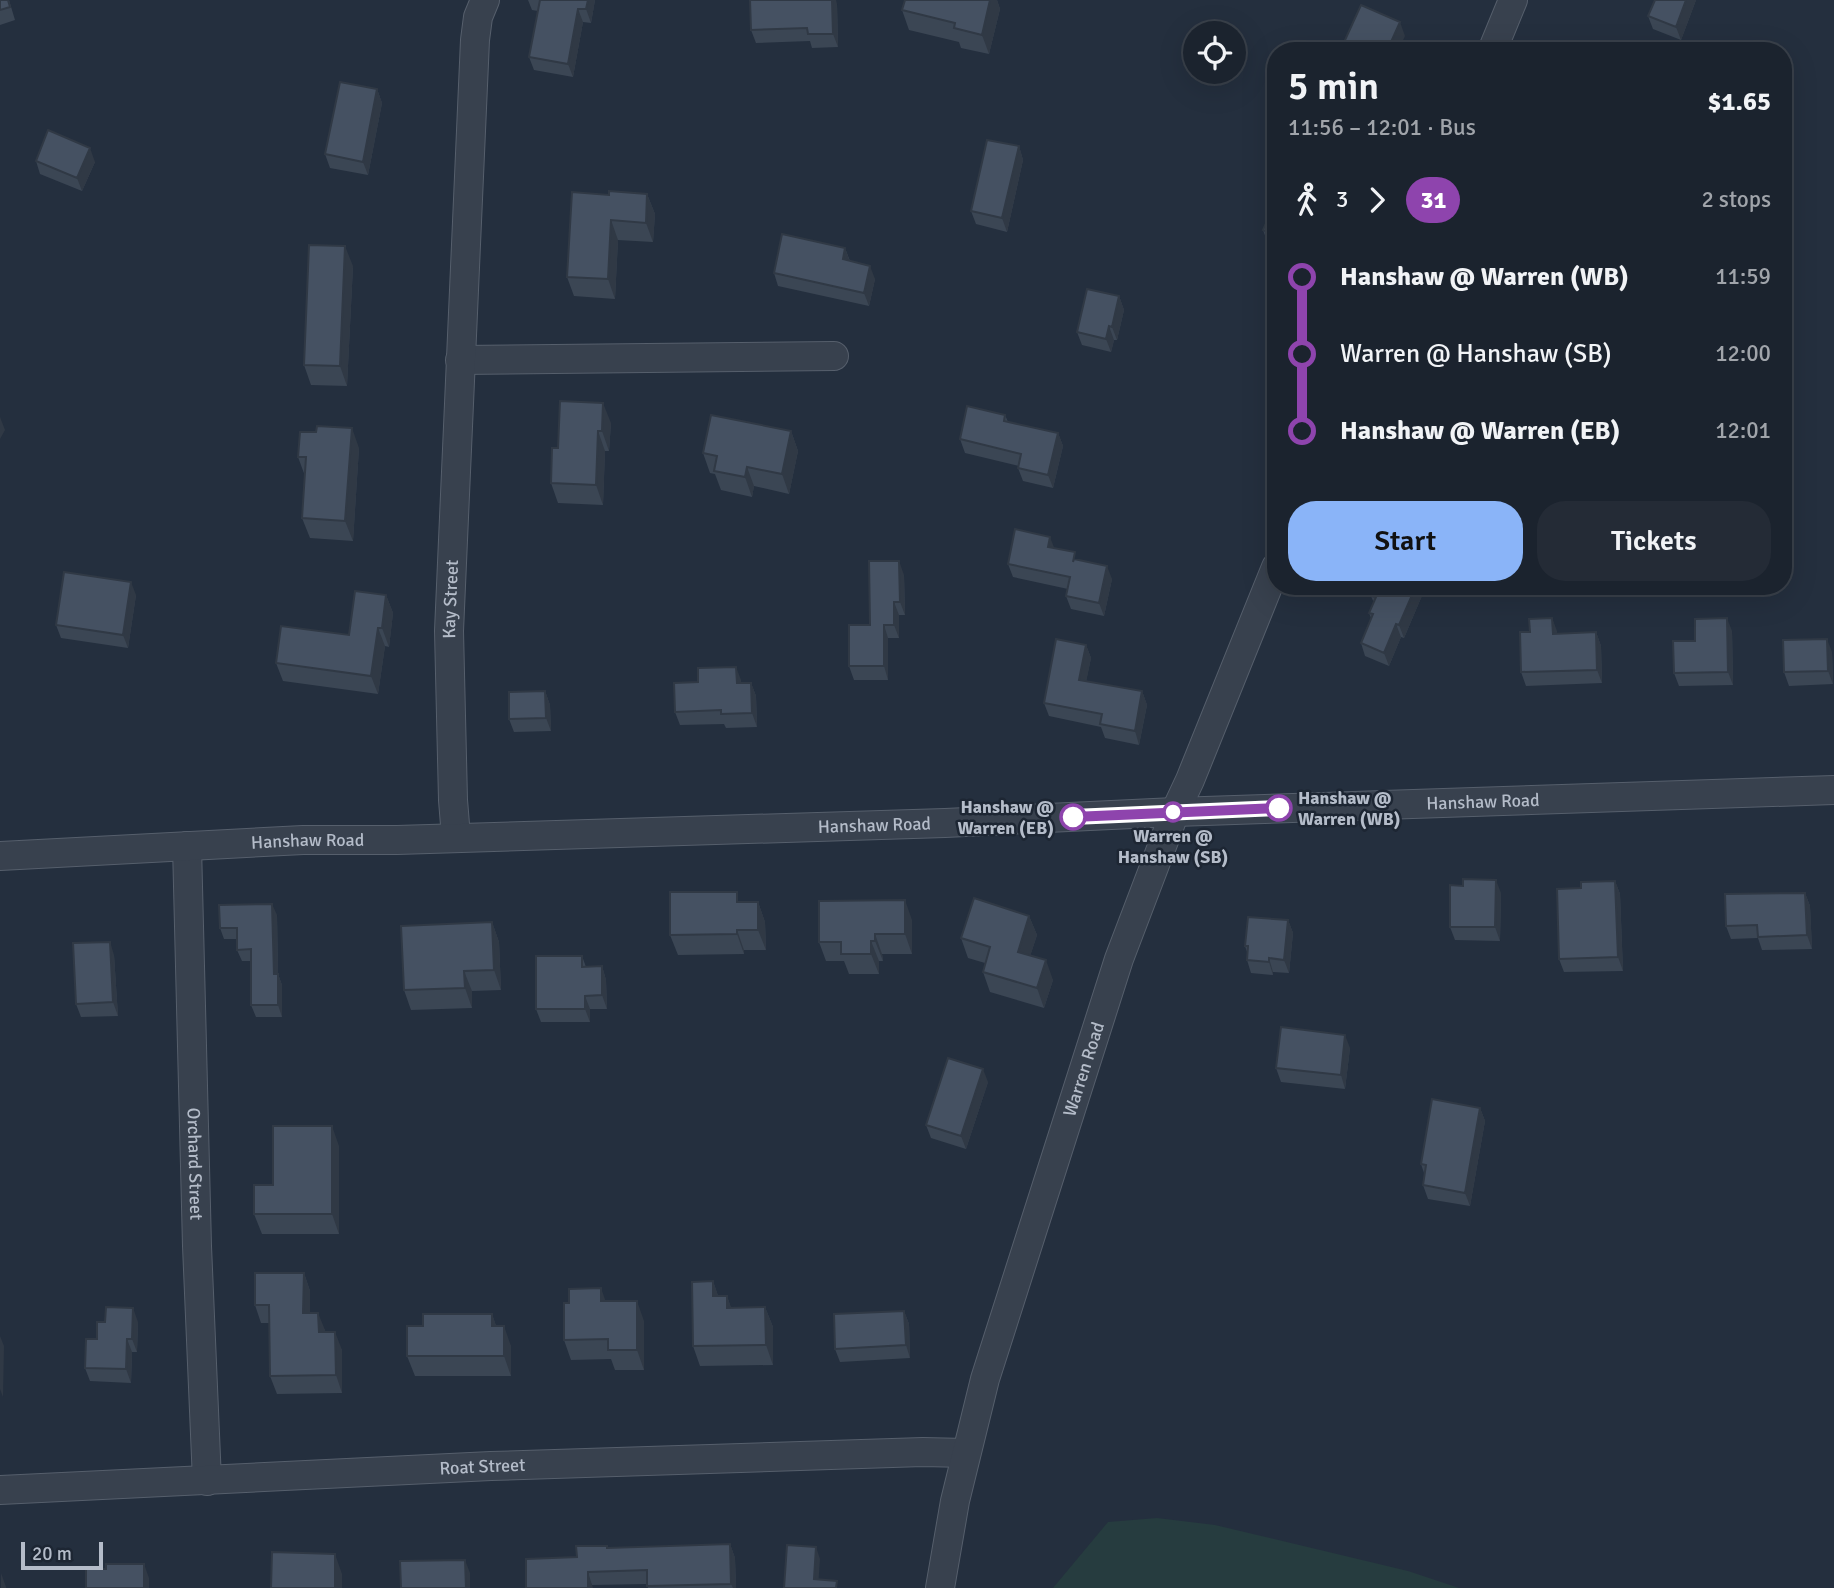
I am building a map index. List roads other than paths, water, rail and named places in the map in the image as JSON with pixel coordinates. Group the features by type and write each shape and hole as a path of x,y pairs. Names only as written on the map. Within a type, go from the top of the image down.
{"street":[{"name":"Kay Street","path":"456,837 449,631 475,40 478,17 485,0"},
{"path":"1496,42 1513,0"},
{"path":"460,360 834,356"},
{"name":"Warren Road","path":"940,1588 954,1501 985,1379 1119,959 1175,812 1267,589"},
{"name":"Hanshaw Road","path":"0,856 303,839 397,840 945,823 1175,812 1834,790"},
{"name":"Orchard Street","path":"187,846 197,1246 207,1481"},
{"name":"Roat Street","path":"0,1490 504,1465 923,1452 966,1453"}],"place":[{"name":"Hanshaw @ Warren (WB)","path":"1279,808"},
{"name":"Warren @ Hanshaw (SB)","path":"1173,812"},
{"name":"Hanshaw @ Warren (EB)","path":"1073,817"}]}
